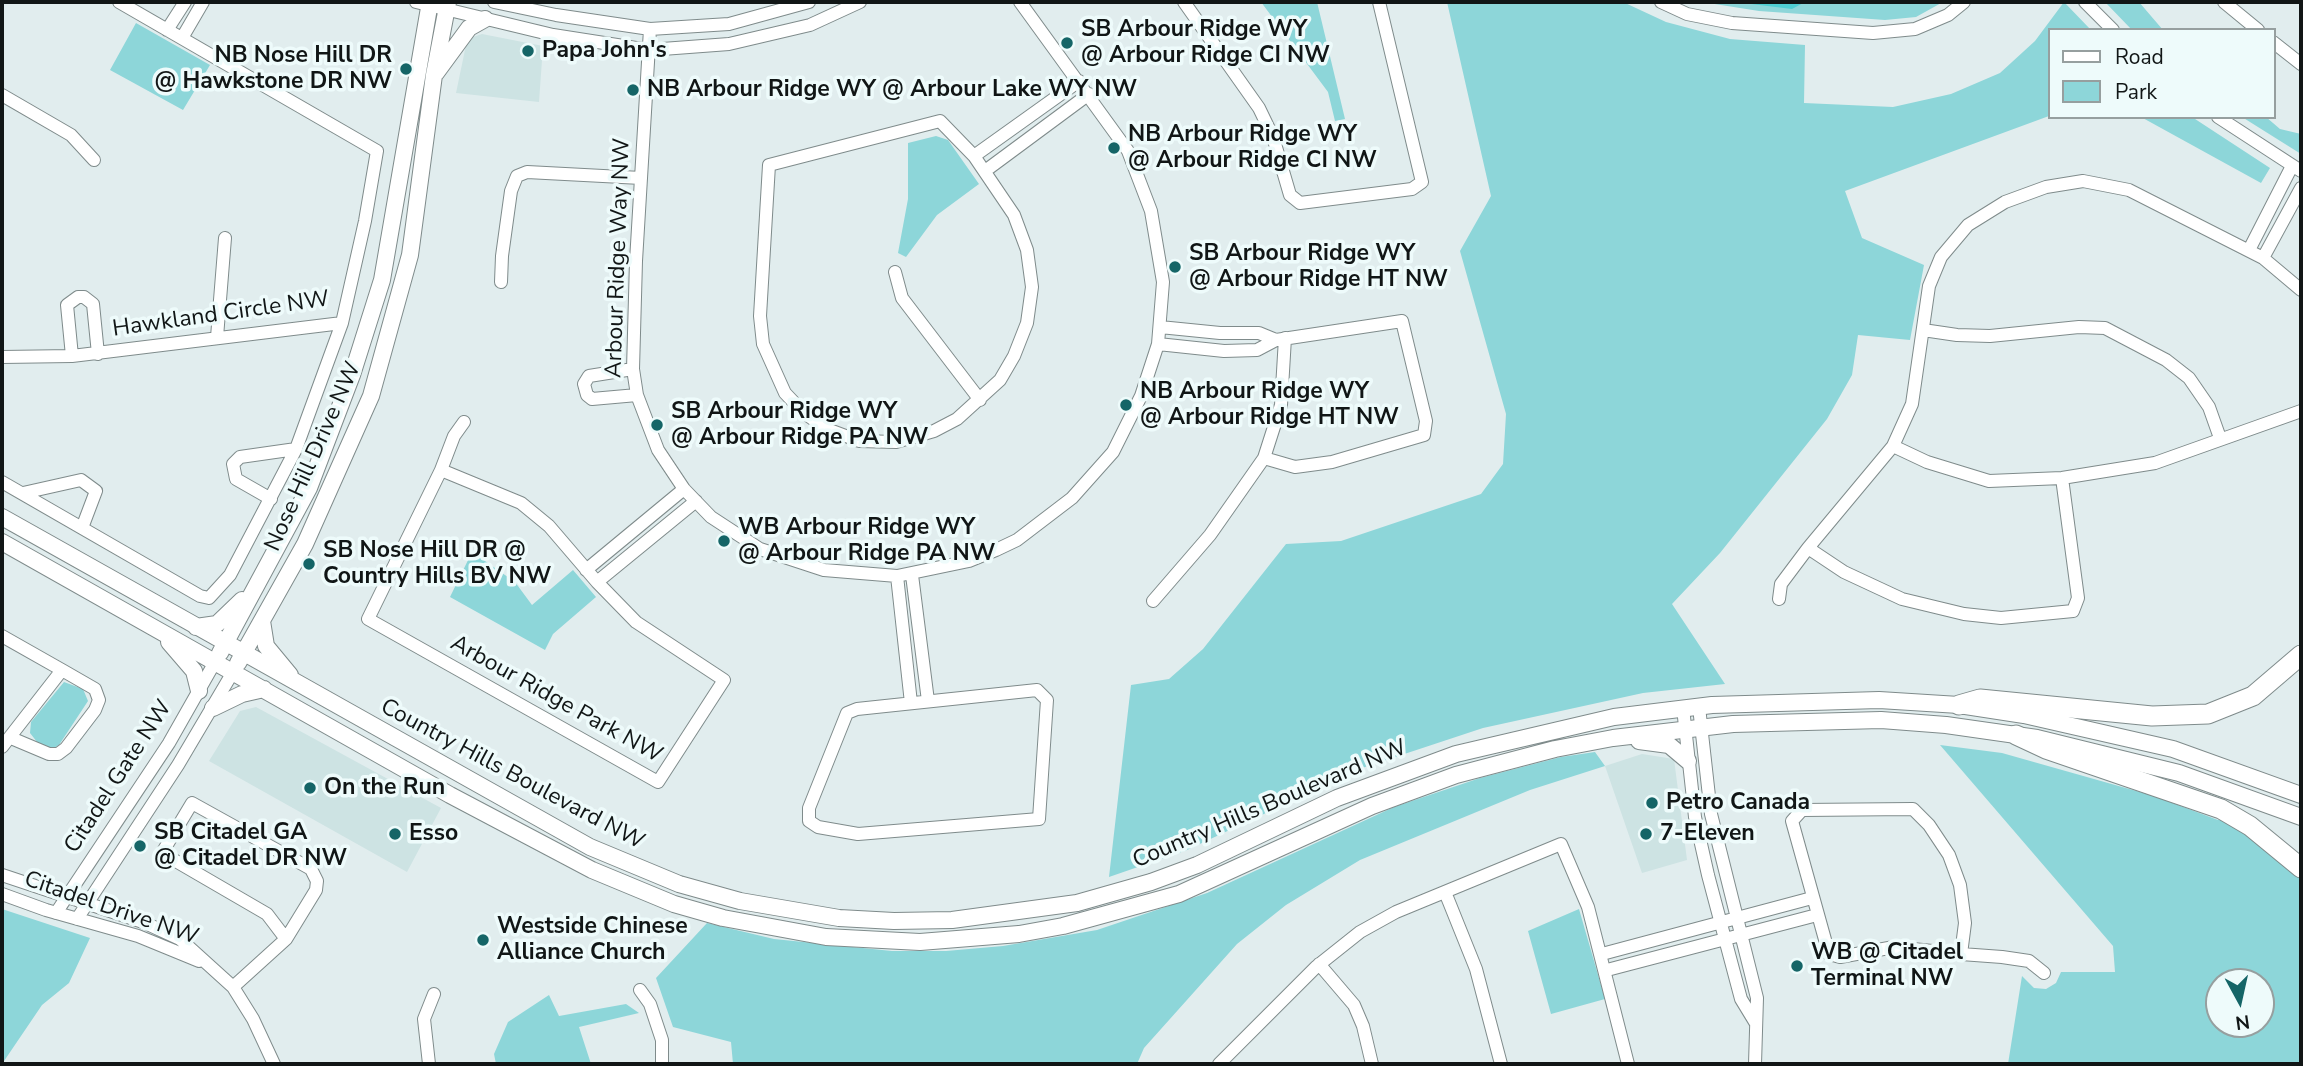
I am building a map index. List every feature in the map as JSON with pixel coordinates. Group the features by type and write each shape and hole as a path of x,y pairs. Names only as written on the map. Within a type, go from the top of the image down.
{"highway":[{"path":"1959,705 1980,699 2151,716 2198,715 2221,710 2253,696 2301,655"},
{"path":"2016,735 2046,749 2221,809 2250,826 2301,868"}],"main road":[{"name":"Nose Hill Drive NW","path":"215,662 309,488 352,375 382,281 425,3"},
{"name":"Nose Hill Drive NW","path":"233,672 313,527 371,396 410,255 434,75 447,6"},
{"path":"434,75 469,29 485,19"},
{"name":"Country Hills Boulevard NW","path":"2,517 547,825 627,864 679,884 767,907 894,921 991,917 1116,893 1198,865 1337,798 1455,754 1555,729 1691,707 1867,700 1959,705 2078,725 2130,737 2198,757 2301,794"},
{"name":"Country Hills Boulevard NW","path":"2,542 547,848 632,888 736,921 814,935 920,942 1019,934 1123,912 1226,874 1330,824 1416,789 1506,762 1612,738 1781,721 1881,720 1946,725 2016,735 2135,760 2301,817"},
{"path":"196,627 216,624 225,619 257,587"},
{"path":"262,621 266,646 295,683"},
{"path":"167,637 171,646 194,671 199,691"},
{"path":"213,708 242,694 264,689"},
{"path":"1612,738 1669,745 1688,761"}],"street":[{"name":"Hawkland Circle NW","path":"2,357 98,354 342,323 377,151 119,2"},
{"path":"167,30 185,2"},
{"path":"182,38 203,2"},
{"path":"495,2 556,15 650,29 729,23 809,2"},
{"path":"425,3 447,6 485,19 553,35 649,50 729,44 810,25 860,2"},
{"name":"Arbour Ridge Way NW","path":"650,29 633,369 637,395 658,450 684,489 711,517 760,549 791,561 856,575 912,575 969,561 1017,541 1072,498 1113,452 1142,396 1158,344 1163,282 1151,211 1128,151 1020,2"},
{"path":"1184,2 1259,108 1273,136 1290,195 1300,203 1412,189 1422,182 1379,2"},
{"path":"1661,2 1687,14 1732,23 1873,33 1914,29 1948,15 1964,2"},
{"path":"2085,2 2111,28"},
{"path":"2224,2 2256,28"},
{"path":"553,35 556,15"},
{"path":"2275,44 2301,64"},
{"path":"974,156 1079,81"},
{"path":"985,171 1089,94"},
{"path":"2,95 71,135 94,160"},
{"path":"2221,119 2297,169 2249,250"},
{"path":"940,121 974,156 1014,215 1027,250 1032,287 1027,323 1014,356 1000,380 980,400 957,419 934,431 896,442 859,441 827,429 803,412 785,393 763,344 760,316 769,165 940,121"},
{"path":"501,282 511,191 517,176 527,172 641,178"},
{"path":"1779,599 1781,584 1893,446 1912,404 1929,286 1941,257 1968,225 2005,202 2046,187 2084,181 2129,190 2263,258 2301,290"},
{"path":"2263,258 2301,188"},
{"path":"217,337 225,238"},
{"path":"895,272 902,298 980,400"},
{"path":"72,356 67,305 78,297 84,297 93,304 98,354"},
{"path":"1158,344 1235,351 1256,350 1280,339 1402,321 1426,421 1426,430 1420,439 1332,462 1295,467 1264,458"},
{"path":"2,482 200,596 209,598 230,575 296,449 342,323"},
{"path":"1160,327 1220,333 1259,333 1280,339"},
{"path":"1923,330 1990,336 2079,327 2105,328 2166,360 2189,378 2209,407 2220,438"},
{"path":"1153,601 1210,535 1264,458 1281,405 1280,339"},
{"path":"633,369 589,376 584,384 587,396 592,399 637,395"},
{"path":"1893,446 1927,463 1989,481 2062,478 2155,463 2301,411"},
{"name":"Arbour Ridge Park NW","path":"441,470 521,503 549,526 597,583 636,622 724,680 659,782 368,619 441,470 454,436 464,422"},
{"path":"271,499 236,479 233,464 240,457 296,449"},
{"path":"1808,548 1873,587 1930,607 2001,618 2065,614 2073,611 2078,604 2062,478"},
{"path":"23,493 81,480 96,491 82,528"},
{"path":"586,570 684,489"},
{"path":"597,583 696,501"},
{"path":"912,575 928,701"},
{"path":"897,576 911,703"},
{"path":"2,636 62,670 95,689 99,700 88,720 58,754 6,743 62,670"},
{"name":"Citadel Gate NW","path":"56,913 169,743 215,662"},
{"name":"Citadel Gate NW","path":"77,919 213,708 233,672"},
{"path":"1037,690 1046,696 1039,819 858,834 812,824 808,815 809,808 847,713 928,701 1037,690"},
{"path":"1691,707 1711,814 1757,998 1755,1064"},
{"path":"1693,728 1688,761 1695,817 1719,922 1741,999 1756,1022"},
{"path":"233,987 286,939 316,890 315,875 311,869 192,803 162,853 267,914 286,939"},
{"path":"1961,954 1965,923 1960,885 1949,855 1929,825 1913,809 1802,810 1792,821 1829,954 1840,957 1894,947 1961,954 2029,961 2044,973"},
{"path":"1219,1064 1319,964 1360,932 1396,912 1562,844 1588,906 1628,1064"},
{"name":"Citadel Drive NW","path":"2,875 143,922 180,939 233,987 253,1019 274,1064"},
{"path":"1445,892 1476,969 1501,1064"},
{"name":"Citadel Drive NW","path":"2,894 56,913 138,936 206,963"},
{"path":"1602,954 1812,898"},
{"path":"1606,970 1816,915"},
{"path":"1319,964 1354,1005 1363,1026 1372,1064"},
{"path":"640,990 650,1004 662,1040 662,1064"},
{"path":"429,1064 424,1019 434,994"}],"shaded area":[{"path":"1735,2 1805,2 1792,9"},
{"path":"482,34 543,46 539,102 456,93 466,45 473,37"},
{"path":"256,707 441,808 407,872 209,761 240,711"},
{"path":"1642,754 1674,759 1687,860 1642,873 1605,766"}],"green space":[{"path":"1261,2 1317,2 1345,119 1335,121 1328,92"},
{"path":"1447,2 1623,2 1666,22 1730,39 1805,45 1804,103 1893,107 1951,94 2000,73 2035,41 2064,2 2089,28 2048,28 2048,116 1845,191 1862,238 1924,265 1910,340 1858,335 1852,375 1827,419 1720,553 1672,604 1725,684 1643,693 1483,728 1362,768 1187,850 1109,877 1131,685 1169,679 1203,649 1286,544 1341,541 1481,494 1503,464 1506,414 1460,251 1491,196"},
{"path":"1702,2 1943,2 1916,17 1885,20 1759,11"},
{"path":"2105,2 2139,2 2161,28 2130,28"},
{"path":"136,23 210,65 183,110 110,70"},
{"path":"2145,119 2195,119 2270,168 2261,183"},
{"path":"2245,119 2268,119 2280,129 2301,134 2301,154"},
{"path":"936,136 948,140 979,184 937,215 906,257 898,253 908,199 908,143"},
{"path":"472,552 515,582 532,605 573,570 596,597 553,634 545,650 450,597"},
{"path":"64,682 83,689 88,701 59,745 54,748 41,747 30,733 31,722"},
{"path":"1940,745 2002,753 2154,796 2218,820 2223,817 2301,873 2301,1064 2008,1064 2022,976 2034,988 2046,989 2056,983 2061,972 2115,972 2113,946"},
{"path":"1595,752 1605,766 1530,790 1360,860 1286,905 1237,944 1144,1048 1137,1064 733,1064 731,1042 673,1027 656,978 707,923 774,939 892,951 946,951 1003,946 1097,930 1207,893 1394,807 1480,778 1561,757"},
{"path":"2,909 90,938 69,983 42,1005 2,1064"},
{"path":"1579,909 1605,999 1551,1014 1528,931"},
{"path":"549,995 559,1016 626,1004 639,1013 579,1027 591,1064 496,1064 494,1054 508,1022"}],"place":[{"name":"SB Arbour Ridge WY @ Arbour Ridge CI NW","path":"1067,43"},
{"name":"Papa John's","path":"528,51"},
{"name":"NB Nose Hill DR @ Hawkstone DR NW","path":"406,69"},
{"name":"NB Arbour Ridge WY @ Arbour Lake WY NW","path":"633,90"},
{"name":"NB Arbour Ridge WY @ Arbour Ridge CI NW","path":"1114,148"},
{"name":"SB Arbour Ridge WY @ Arbour Ridge HT NW","path":"1175,267"},
{"name":"NB Arbour Ridge WY @ Arbour Ridge HT NW","path":"1126,405"},
{"name":"SB Arbour Ridge WY @ Arbour Ridge PA NW","path":"657,425"},
{"name":"WB Arbour Ridge WY @ Arbour Ridge PA NW","path":"724,541"},
{"name":"SB Nose Hill DR @ Country Hills BV NW","path":"309,564"},
{"name":"On the Run","path":"310,788"},
{"name":"Petro Canada","path":"1652,803"},
{"name":"Esso","path":"395,834"},
{"name":"7-Eleven","path":"1646,834"},
{"name":"SB Citadel GA @ Citadel DR NW","path":"140,846"},
{"name":"Westside Chinese Alliance Church","path":"483,940"},
{"name":"WB @ Citadel Terminal NW","path":"1797,966"}]}
